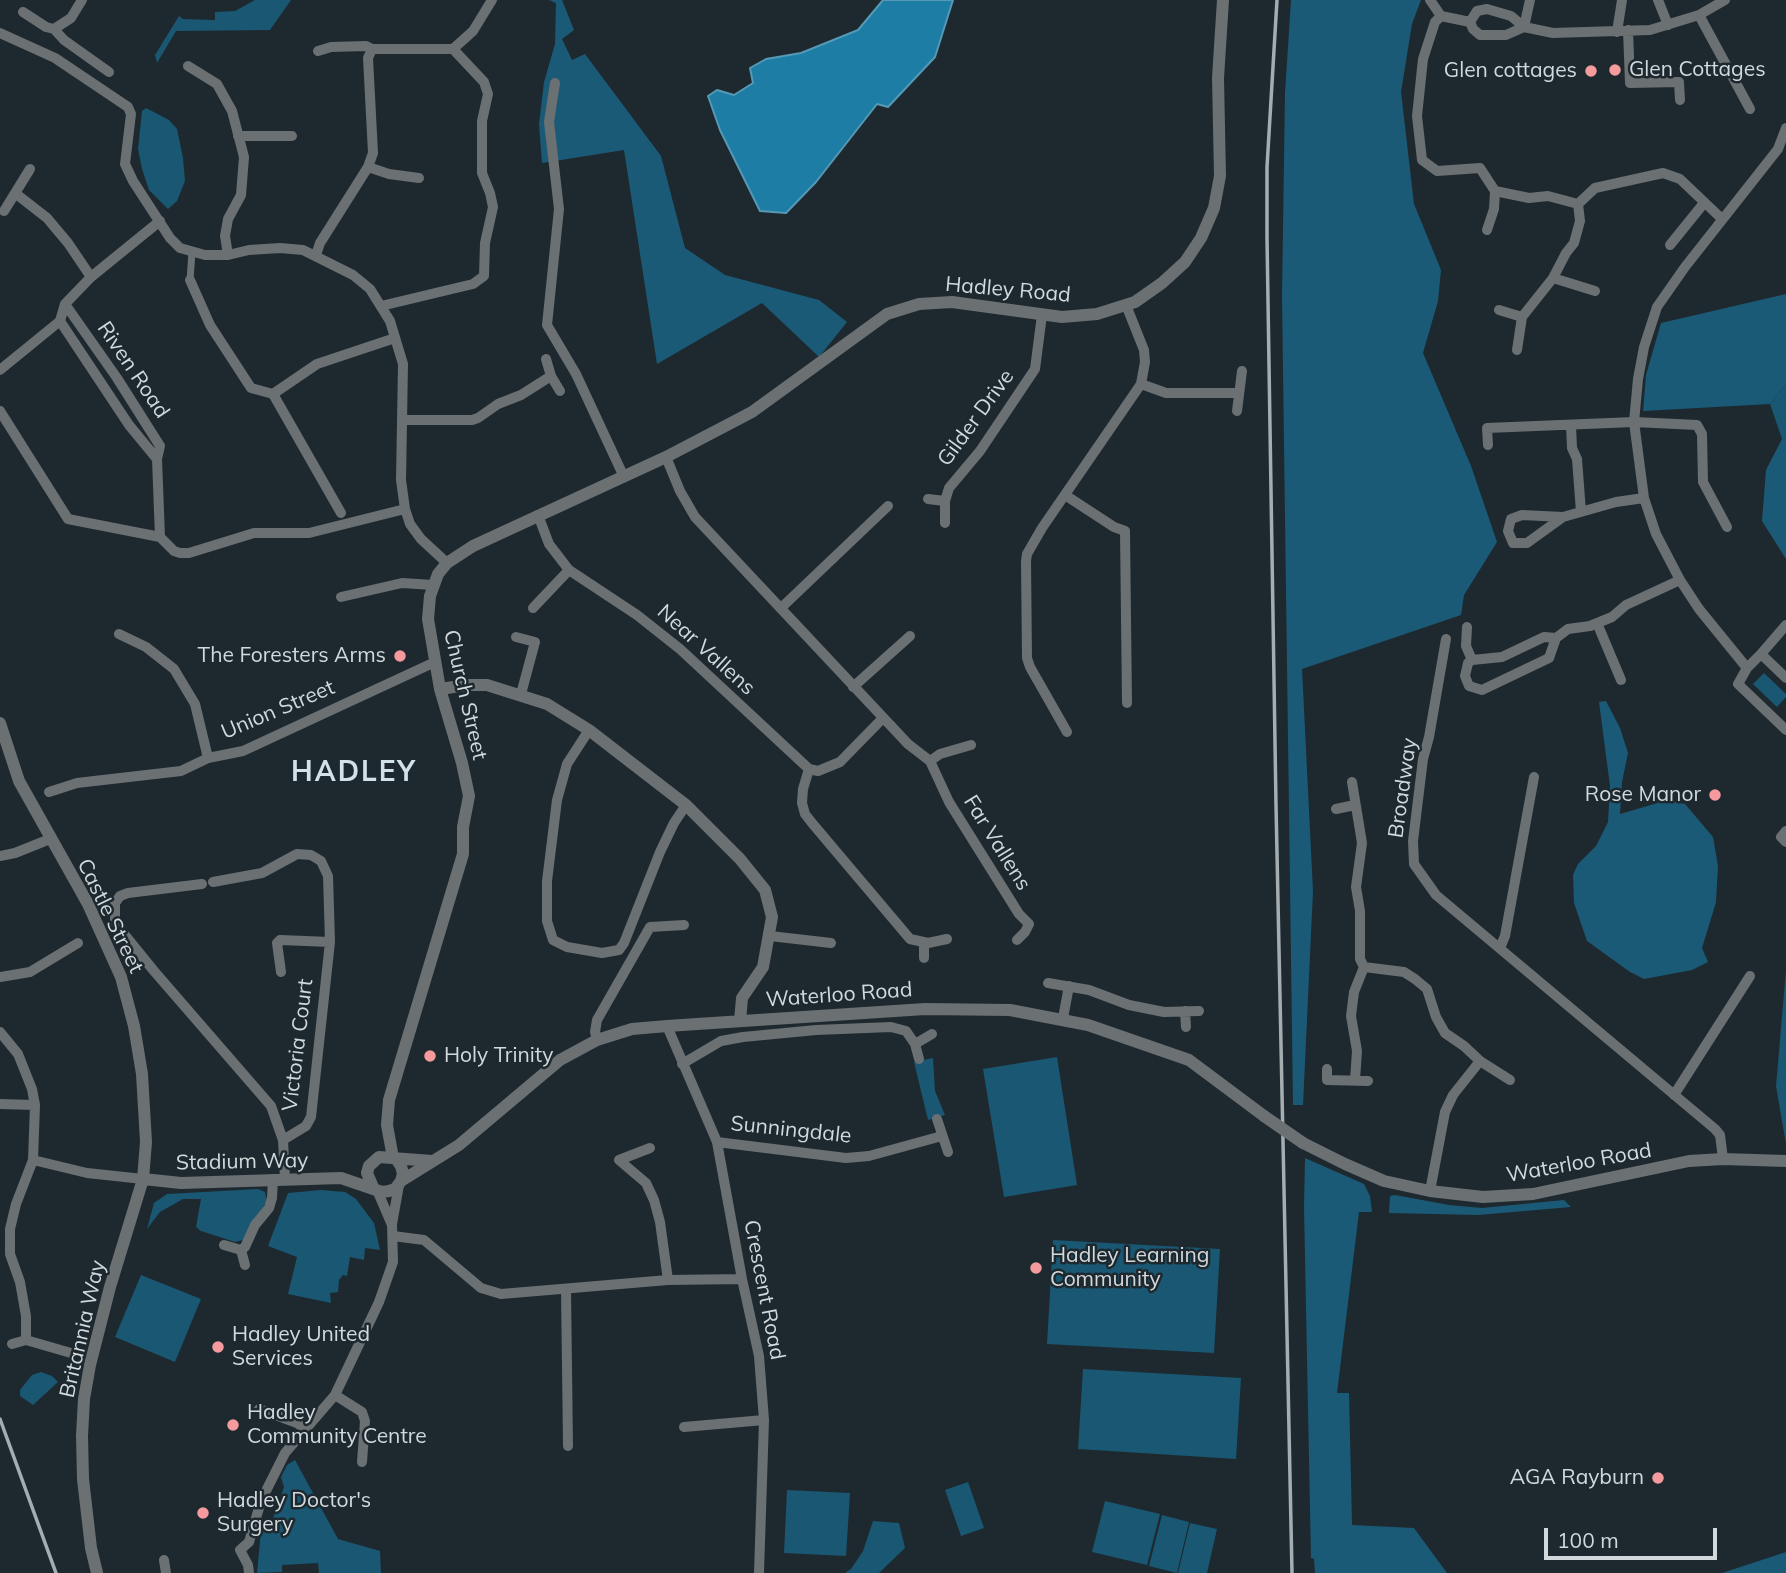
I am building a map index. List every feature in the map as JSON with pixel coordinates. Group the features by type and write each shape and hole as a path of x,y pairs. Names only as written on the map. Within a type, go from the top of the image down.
{"street":[{"path":"54,29 71,18 82,0"},
{"path":"318,51 331,47 366,46 372,50 453,49 473,31 492,0"},
{"name":"Hadley Road","path":"846,344 887,314 919,304 952,302 1062,317 1097,314 1126,305 1162,284 1185,262 1214,208 1220,176 1218,78 1223,0"},
{"path":"1430,0 1441,16 1470,22"},
{"path":"1524,27 1530,0"},
{"path":"1617,32 1622,0"},
{"path":"1658,0 1668,25"},
{"path":"1470,22 1477,10 1487,9 1511,16 1524,27 1552,33 1650,30 1699,15 1726,0"},
{"path":"23,12 54,29 64,40 109,72"},
{"path":"1699,15 1750,109"},
{"path":"1441,16 1435,22 1423,59 1417,116 1422,159 1437,172 1480,168 1496,191 1487,230"},
{"path":"1470,22 1480,35 1506,36 1524,27"},
{"path":"1628,30 1630,83 1679,82 1680,100"},
{"path":"0,33 55,58 128,107 131,114 125,164 170,238 180,248 205,255 228,255 249,250 280,248 303,250 360,280 375,295 390,321 403,364 401,480 405,509 410,524 421,539 447,563"},
{"path":"381,306 472,284 484,276 485,243 493,207 482,173 482,121 488,94 484,82 453,49"},
{"path":"316,255 320,243 368,167 373,153 368,58 372,50"},
{"path":"188,66 217,83 232,111 244,157 241,195 228,219 225,236 228,255"},
{"path":"555,83 549,122 559,209 547,325 576,374 624,477"},
{"path":"1747,668 1699,609 1656,534 1644,498 1634,422 1644,347 1657,307 1778,149 1785,132"},
{"path":"239,136 292,136"},
{"path":"368,167 389,174 419,178"},
{"path":"4,211 30,169"},
{"path":"1578,204 1595,188 1663,173 1680,179 1722,219"},
{"path":"1496,191 1529,198 1548,196 1578,204"},
{"path":"15,193 47,218 91,277"},
{"path":"1670,245 1704,203"},
{"path":"1517,350 1522,317 1553,278 1574,243 1580,221 1578,204"},
{"path":"0,370 60,321 65,304 91,277 160,221"},
{"path":"192,252 190,280 210,326 251,388 278,390 317,364 395,338"},
{"path":"1553,278 1595,291"},
{"name":"Riven Road","path":"65,304 160,446 157,459 160,537"},
{"path":"1067,732 1030,667 1026,645 1027,554 1141,384 1144,351 1126,305"},
{"path":"1499,310 1522,317"},
{"name":"Gilder Drive","path":"944,523 945,501 949,488 980,451 1035,369 1042,315"},
{"name":"Riven Road","path":"60,321 129,425 157,459"},
{"name":"Church Street","path":"395,1159 387,1125 389,1100 463,854 463,827 469,796 435,662 428,619 433,584 447,563 473,546 666,457 752,412 846,344"},
{"path":"545,359 560,390"},
{"path":"1237,411 1242,371"},
{"path":"402,420 472,421 551,376"},
{"path":"1141,384 1166,393 1238,393"},
{"path":"278,390 341,513 343,525"},
{"path":"0,411 68,519 160,537 174,551 189,553 263,531 309,533 405,509"},
{"path":"1488,445 1487,428 1634,422 1697,425 1702,434 1703,482 1727,527"},
{"path":"1571,425 1581,512"},
{"name":"Far Vallens","path":"666,457 680,491 695,517 853,687 908,744 930,761 949,802 1019,914 1029,924 1017,940"},
{"path":"1066,495 1114,527 1125,531 1127,703"},
{"path":"1563,517 1527,543 1513,543 1508,531 1511,519 1522,515 1563,517 1616,502 1644,498"},
{"name":"Gilder Drive","path":"928,499 945,501"},
{"path":"780,608 888,506"},
{"name":"Near Vallens","path":"538,516 549,544 569,570 637,615 680,649 810,769"},
{"path":"533,608 569,570"},
{"path":"1556,638 1544,637 1502,656 1472,660 1468,663 1465,676 1469,686 1482,690 1549,659 1556,638 1567,629 1612,617 1626,605 1680,580"},
{"path":"341,597 402,583 433,584"},
{"path":"1597,623 1621,680"},
{"path":"1786,625 1747,668 1738,684 1786,730"},
{"path":"1466,627 1466,646 1472,660"},
{"path":"119,634 146,647 174,669 195,704 208,758"},
{"path":"853,687 910,636"},
{"path":"516,637 535,642 522,694"},
{"name":"Broadway","path":"1446,639 1423,759 1413,841 1414,864 1436,895 1716,1129 1720,1136 1723,1159"},
{"path":"1761,654 1786,678"},
{"name":"Union Street","path":"50,792 77,783 181,771 208,758 243,751 435,662"},
{"path":"440,689 477,685 522,694 547,704 589,730 686,805 740,859 765,890 772,917 763,967 742,998 740,1021"},
{"path":"883,718 839,762 818,771 810,769 803,789 802,803 805,814 910,939 924,942 947,939"},
{"name":"Castle Street","path":"0,723 19,781 88,904 121,977 142,1074 146,1142 142,1179"},
{"path":"589,730 567,764 557,800 547,881 547,921 553,940 567,947 602,953 619,950 660,852 686,805"},
{"path":"930,761 940,754 971,745"},
{"path":"1500,948 1534,777"},
{"path":"1352,782 1362,843 1356,887 1360,911 1360,960 1364,967"},
{"path":"1336,809 1355,805"},
{"path":"1786,831 1781,837 1786,842"},
{"path":"0,856 50,839"},
{"name":"Victoria Court","path":"213,883 262,873 297,854 316,857 325,867 328,876 330,942 314,1104 306,1126 283,1140"},
{"name":"Castle Street","path":"202,884 128,893 120,896 113,913 115,923 154,971 271,1106 283,1140 279,1179 269,1208 241,1250"},
{"path":"597,1040 597,1020 650,927 684,925"},
{"path":"770,936 831,943"},
{"name":"Victoria Court","path":"281,972 277,943 280,940 330,942"},
{"path":"923,958 924,942"},
{"path":"0,977 30,972 78,943"},
{"path":"1364,967 1404,972 1415,979 1427,989 1436,1017 1445,1033 1480,1061 1510,1080"},
{"path":"1355,1080 1357,1051 1351,1016 1354,992 1364,967"},
{"path":"1674,1095 1750,976"},
{"path":"1048,983 1089,990 1129,1005 1164,1012 1199,1011"},
{"path":"1063,1018 1069,986"},
{"name":"Waterloo Road","path":"400,1183 459,1145 560,1060 597,1040 632,1029 925,1009 988,1008 1063,1018 1189,1060 1303,1143 1384,1181 1430,1191 1483,1197 1533,1194 1689,1161 1786,1161"},
{"path":"1185,1011 1186,1027"},
{"name":"Crescent Road","path":"667,1026 717,1142 759,1356 764,1420 759,1572"},
{"path":"682,1063 721,1041 816,1030 891,1027 906,1031 915,1044 919,1059"},
{"path":"0,1032 18,1054 32,1089 35,1105 33,1160 16,1204 10,1229 10,1254 20,1282 26,1316 26,1340"},
{"path":"915,1044 932,1034"},
{"path":"1430,1191 1445,1112 1453,1095 1480,1061"},
{"path":"1328,1069 1327,1080 1368,1081"},
{"path":"0,1104 35,1105"},
{"path":"937,1119 948,1152"},
{"name":"Sunningdale","path":"717,1142 846,1158 869,1156 942,1136"},
{"path":"650,1148 619,1160 646,1183 654,1200 660,1222 668,1280"},
{"path":"392,1225 369,1180 369,1166 379,1157 432,1161"},
{"path":"249,1573 248,1564 240,1549 249,1542 261,1501 285,1453 335,1395 379,1302 393,1262 392,1225 403,1174 395,1159"},
{"path":"33,1160 87,1173 142,1179"},
{"name":"Stadium Way","path":"341,1178 369,1166"},
{"name":"Stadium Way","path":"142,1179 181,1183 341,1178 375,1188"},
{"name":"Britannia Way","path":"97,1573 90,1548 83,1479 84,1399 110,1287 142,1179"},
{"path":"375,1188 389,1191 400,1183"},
{"path":"393,1237 424,1240 481,1288 501,1294 668,1280 742,1279"},
{"path":"224,1245 241,1250 245,1265"},
{"path":"566,1289 568,1446"},
{"path":"12,1344 26,1340 71,1353"},
{"path":"335,1395 362,1412 365,1421 362,1462"},
{"path":"259,1409 297,1423 305,1429"},
{"path":"684,1427 764,1420"},
{"path":"164,1560 166,1573"}],"shaded area":[{"path":"255,0 291,0 270,30 176,31 157,63 155,55 179,16 183,19 215,20 215,12 235,11"},
{"path":"549,0 562,0 574,30 562,39 572,60 585,54 661,156 685,248 725,275 819,300 847,322 819,357 762,303 657,364 624,150 542,163 539,124 544,82 555,44 556,3"},
{"path":"883,0 953,0 935,57 888,107 877,104 816,182 786,213 760,211 720,130 708,96 717,90 734,95 753,83 750,68 766,59 801,53 858,30"},
{"path":"1291,0 1421,0 1412,24 1401,92 1414,204 1441,270 1438,301 1423,353 1471,466 1497,542 1464,595 1461,615 1302,669 1313,891 1303,1105 1293,1105 1282,296 1285,93"},
{"path":"146,108 169,120 177,129 185,181 177,201 168,209 149,190 142,169 138,149 142,111"},
{"path":"1786,294 1786,384 1770,404 1643,411 1646,375 1661,323"},
{"path":"1786,384 1786,438 1782,439 1770,404"},
{"path":"1786,438 1786,559 1762,521 1766,470 1782,439"},
{"path":"1764,673 1786,694 1777,707 1753,684"},
{"path":"1606,701 1620,728 1628,753 1622,782 1620,814 1668,800 1685,804 1713,837 1718,866 1716,902 1702,948 1708,962 1692,970 1644,979 1630,972 1587,941 1574,903 1573,875 1578,864 1596,846 1608,822 1610,786 1599,702"},
{"path":"1786,970 1786,1144 1776,1086"},
{"path":"1057,1057 1077,1185 1004,1197 983,1069"},
{"path":"933,1058 935,1091 945,1115 928,1120 914,1062"},
{"path":"1305,1158 1364,1184 1370,1196 1372,1212 1359,1212 1337,1393 1349,1393 1352,1525 1414,1528 1447,1573 1315,1573 1314,1559 1311,1558"},
{"path":"258,1189 265,1192 267,1201 243,1240 235,1242 196,1227 201,1199 183,1199 160,1212 147,1229 154,1203 167,1194"},
{"path":"321,1190 345,1192 356,1199 374,1223 380,1250 365,1248 364,1260 350,1257 347,1276 343,1275 339,1280 338,1292 330,1293 331,1303 288,1294 297,1257 268,1246 288,1193"},
{"path":"1390,1196 1482,1208 1564,1200 1571,1207 1478,1215 1389,1213"},
{"path":"1053,1240 1220,1249 1214,1353 1047,1344"},
{"path":"141,1275 201,1299 175,1362 115,1337"},
{"path":"1083,1369 1241,1378 1236,1459 1078,1449"},
{"path":"41,1372 52,1376 58,1382 33,1405 20,1396 20,1390 32,1375"},
{"path":"295,1460 338,1539 380,1551 381,1573 319,1573 318,1563 282,1565 282,1572 257,1573 261,1531 272,1521 284,1487 281,1477 287,1465"},
{"path":"968,1482 984,1528 961,1536 945,1490"},
{"path":"787,1490 850,1493 846,1556 784,1553"},
{"path":"1105,1501 1160,1514 1147,1565 1092,1552"},
{"path":"1162,1515 1189,1522 1177,1573 1149,1566"},
{"path":"873,1521 899,1523 905,1548 879,1573 845,1573 851,1569 863,1551"},
{"path":"1190,1523 1217,1529 1207,1573 1178,1573"},
{"path":"1786,1552 1786,1573 1722,1573 1780,1554"}],"railway":[{"path":"1277,0 1267,167 1267,238 1292,1573"},
{"path":"0,1419 56,1573"}],"place":[{"name":"Glen Cottages","path":"1615,70"},
{"name":"Glen cottages","path":"1591,71"},
{"name":"The Foresters Arms","path":"400,656"},
{"name":"Rose Manor","path":"1715,795"},
{"name":"Holy Trinity","path":"430,1056"},
{"name":"Hadley Learning Community","path":"1036,1268"},
{"name":"Hadley United Services","path":"218,1347"},
{"name":"Hadley Community Centre","path":"233,1425"},
{"name":"AGA Rayburn","path":"1658,1478"},
{"name":"Hadley Doctor's Surgery","path":"203,1513"}],"district":[{"name":"HADLEY","path":"354,773"}]}
